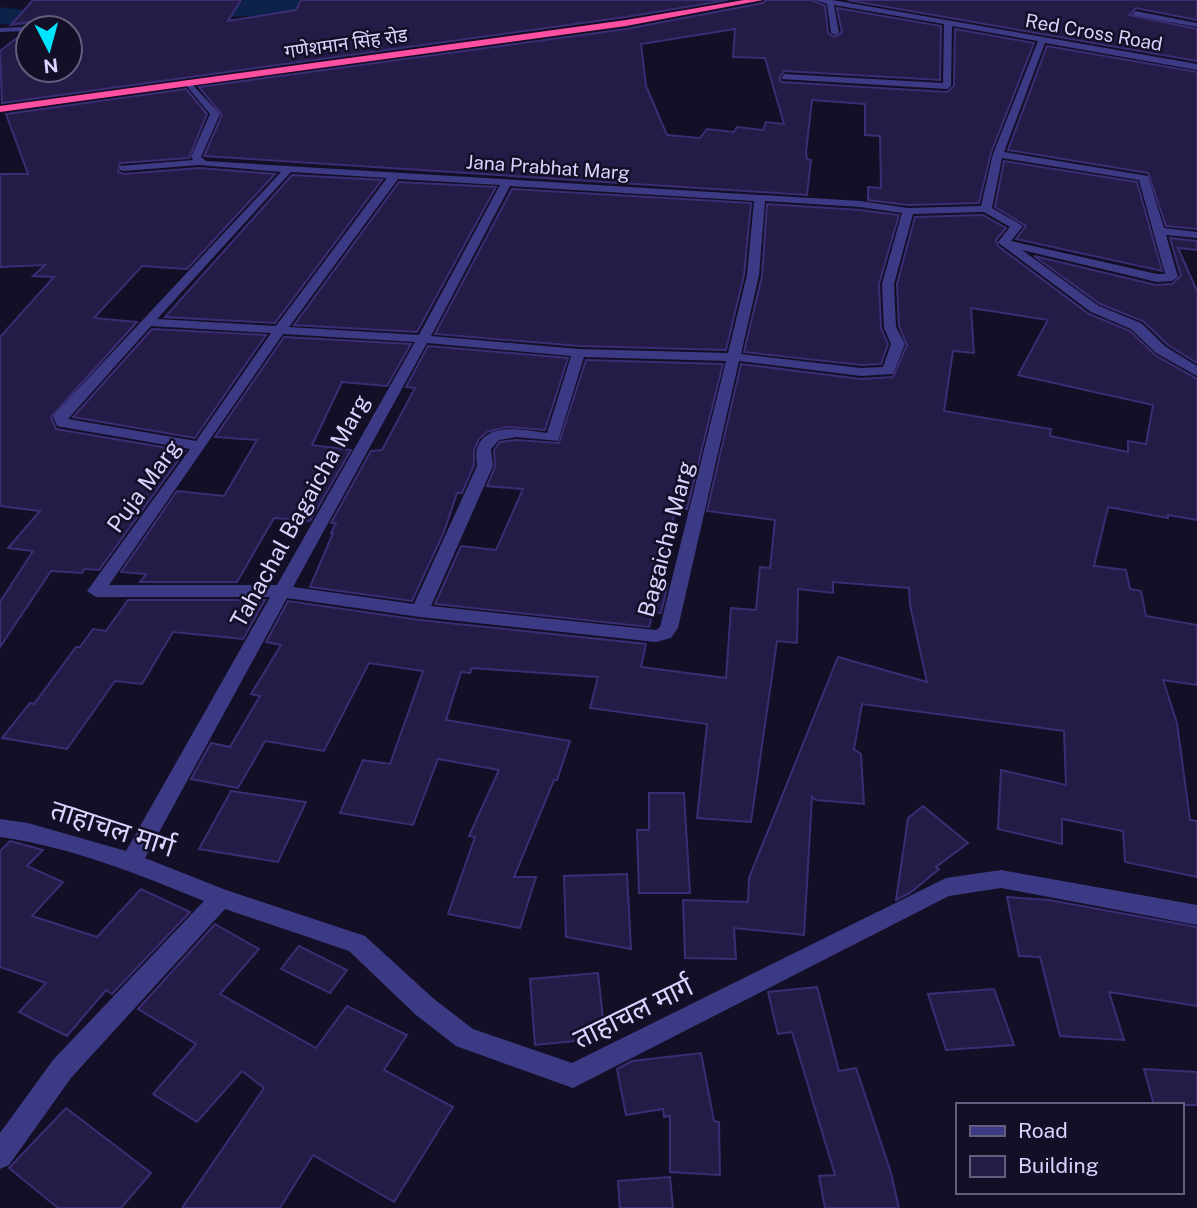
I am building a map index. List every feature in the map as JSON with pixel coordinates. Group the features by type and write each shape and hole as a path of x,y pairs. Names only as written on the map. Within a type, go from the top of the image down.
{"highway":[{"name":"गणेशमान सिंह रोड","path":"0,109 626,23 759,0"}],"street":[{"name":"Red Cross Road","path":"819,0 1197,67"},
{"path":"830,2 835,33"},
{"path":"1135,13 1197,25"},
{"path":"784,77 947,86 948,24"},
{"path":"1004,242 1017,226 986,209 998,154 1043,38"},
{"path":"189,83 215,114 196,157 201,162"},
{"path":"998,154 1144,178 1172,277 1165,278 1004,242"},
{"name":"Jana Prabhat Marg","path":"124,169 201,162 288,170 396,174 760,200 860,204 908,211 986,209"},
{"name":"Puja Marg","path":"281,591 96,591 200,446 62,423 60,416 288,170"},
{"path":"200,446 279,331 396,174"},
{"name":"Tahachal Bagaicha Marg","path":"131,862 423,339 507,181"},
{"name":"Bagaicha Marg","path":"281,591 420,611 656,636 665,634 669,628 736,357 753,275 760,200"},
{"path":"149,322 423,339 579,353 736,357 861,372 888,372 899,349 898,336 890,328 888,284 908,211"},
{"path":"1157,231 1197,235"},
{"path":"1004,242 1095,309 1136,326 1161,350 1197,372"},
{"path":"420,611 485,466 485,449 494,436 516,433 553,438 579,353"},
{"name":"ताहाचल मार्ग","path":"0,828 28,832 131,862 221,898 357,943 425,1007 465,1038 573,1076 946,887 1000,878 1197,915"},
{"path":"0,1156 62,1069 221,898"}],"building":[{"path":"33,0 241,0 228,21 296,10 301,0 728,0 626,17 2,103 0,51 14,40 14,84 84,84 84,14 21,14"},
{"path":"766,0 812,0 825,6 828,33 834,37 842,33 837,8 941,26 940,80 784,71 779,78 781,82 947,92 954,86 955,29 1034,43 991,153 979,203 908,205 868,200 868,187 881,188 880,136 865,135 865,104 812,100 806,152 807,159 811,160 807,195 204,156 222,115 199,87 626,29 763,3","holes":["735,29 733,57 765,58 784,124 766,122 763,130 737,127 734,132 707,129 700,138 667,135 646,86 641,44"]},
{"path":"847,0 1197,0 1197,20 1136,8 1129,15 1197,29 1197,61"},
{"path":"1047,46 1197,72 1197,229 1166,226 1148,173 1008,150"},
{"path":"186,89 207,114 189,158 120,163 118,172 124,174 199,168 275,174 187,269 142,266 94,318 137,322 51,417 56,429 185,451 99,570 84,569 82,573 51,571 0,647 0,602 33,551 8,548 40,511 0,506 0,337 54,277 33,276 45,265 0,267 0,174 28,174 6,114"},
{"path":"1004,161 1137,182 1162,271 1016,239 1026,226 995,207"},
{"path":"292,175 382,180 275,323 165,317"},
{"path":"399,182 496,187 417,332 294,325"},
{"path":"512,189 751,203 744,275 726,350 579,346 435,334"},
{"path":"767,204 899,215 879,284 881,328 888,344 881,364 861,365 744,352 762,276"},
{"path":"983,215 1006,228 996,240 998,246 1089,314 1130,331 1155,355 1197,379 1197,520 1168,515 1168,518 1108,507 1094,566 1126,570 1130,589 1141,591 1146,616 1197,625 1197,685 1163,680 1177,723 1190,820 1197,821 1197,877 1125,862 1123,831 1062,819 1062,844 998,829 1001,770 1066,785 1064,731 862,704 854,749 861,754 864,804 816,800 812,797 804,935 734,928 736,959 685,958 683,900 748,902 749,878 838,657 927,682 910,605 909,588 833,582 833,593 798,589 797,643 777,641 751,822 697,818 707,724 590,708 598,677 472,668 470,673 461,672 446,720 570,741 557,780 554,780 514,877 536,877 520,928 448,914 475,837 469,836 499,770 438,759 413,825 340,813 363,760 390,764 423,671 369,663 324,751 265,741 238,788 191,779 211,743 230,747 260,696 251,694 281,645 266,642 288,601 420,620 646,644 641,667 726,678 731,608 756,610 760,567 770,568 775,520 707,511 741,364 861,379 893,377 907,345 899,326 897,284 915,217","holes":["971,308 1048,320 1018,375 1153,405 1146,444 1128,441 1128,452 1050,436 1051,429 944,411 953,351 974,353"]},
{"path":"1170,238 1197,241 1197,250 1178,248 1197,291 1197,363 1168,345 1143,321 1100,304 1034,256 1156,285 1172,284 1181,276"},
{"path":"152,329 266,335 195,438 73,417"},
{"path":"284,337 411,344 387,386 342,382 312,445 351,450 310,521 274,518 237,582 140,582 146,574 121,572 177,491 224,496 257,440 215,437"},
{"path":"428,346 568,358 545,430 507,427 487,432 479,439 474,450 474,465 462,493 457,493 444,532 412,601 310,587 333,533 336,523 331,523 371,451 382,450 415,388 406,387"},
{"path":"586,360 723,364 687,509 676,507 659,582 668,583 661,613 653,612 649,627 435,604 461,546 496,550 523,489 487,486 495,467 494,450 500,442 516,440 559,443"},
{"path":"128,600 265,600 243,639 173,632 142,684 115,681 67,749 2,738 30,703 34,704 76,647 80,647 93,629 106,631"},
{"path":"231,791 306,802 278,862 199,849"},
{"path":"649,793 684,793 690,893 639,893 637,830 649,830"},
{"path":"923,806 968,843 936,867 939,869 910,893 896,900 908,818"},
{"path":"10,841 43,850 27,866 63,882 32,916 97,937 141,889 190,912 112,994 106,990 67,1036 19,1012 46,983 0,967 0,851"},
{"path":"627,874 631,949 566,937 564,876"},
{"path":"1007,897 1049,900 1197,927 1197,1006 1109,992 1124,1040 1060,1036 1040,957 1019,956"},
{"path":"215,924 259,949 220,994 316,1048 347,1006 407,1035 384,1070 453,1107 394,1202 313,1155 280,1208 182,1208 264,1088 242,1071 197,1122 153,1094 196,1044 138,1009"},
{"path":"299,946 347,970 330,993 281,969"},
{"path":"598,973 605,1038 535,1045 530,979"},
{"path":"817,987 839,1071 856,1068 891,1173 899,1208 825,1208 819,1176 835,1175 792,1032 778,1034 768,992"},
{"path":"994,989 1014,1045 946,1050 928,994"},
{"path":"701,1053 714,1121 719,1122 720,1175 670,1172 670,1116 664,1117 663,1109 626,1115 617,1069 632,1061"},
{"path":"1144,1069 1197,1072 1197,1105 1153,1103"},
{"path":"66,1108 151,1173 121,1208 58,1208 9,1168"},
{"path":"670,1177 673,1208 620,1208 618,1181"}],"waterway":[{"path":"0,15 6,18 50,21 245,8 300,9 335,0"}]}
